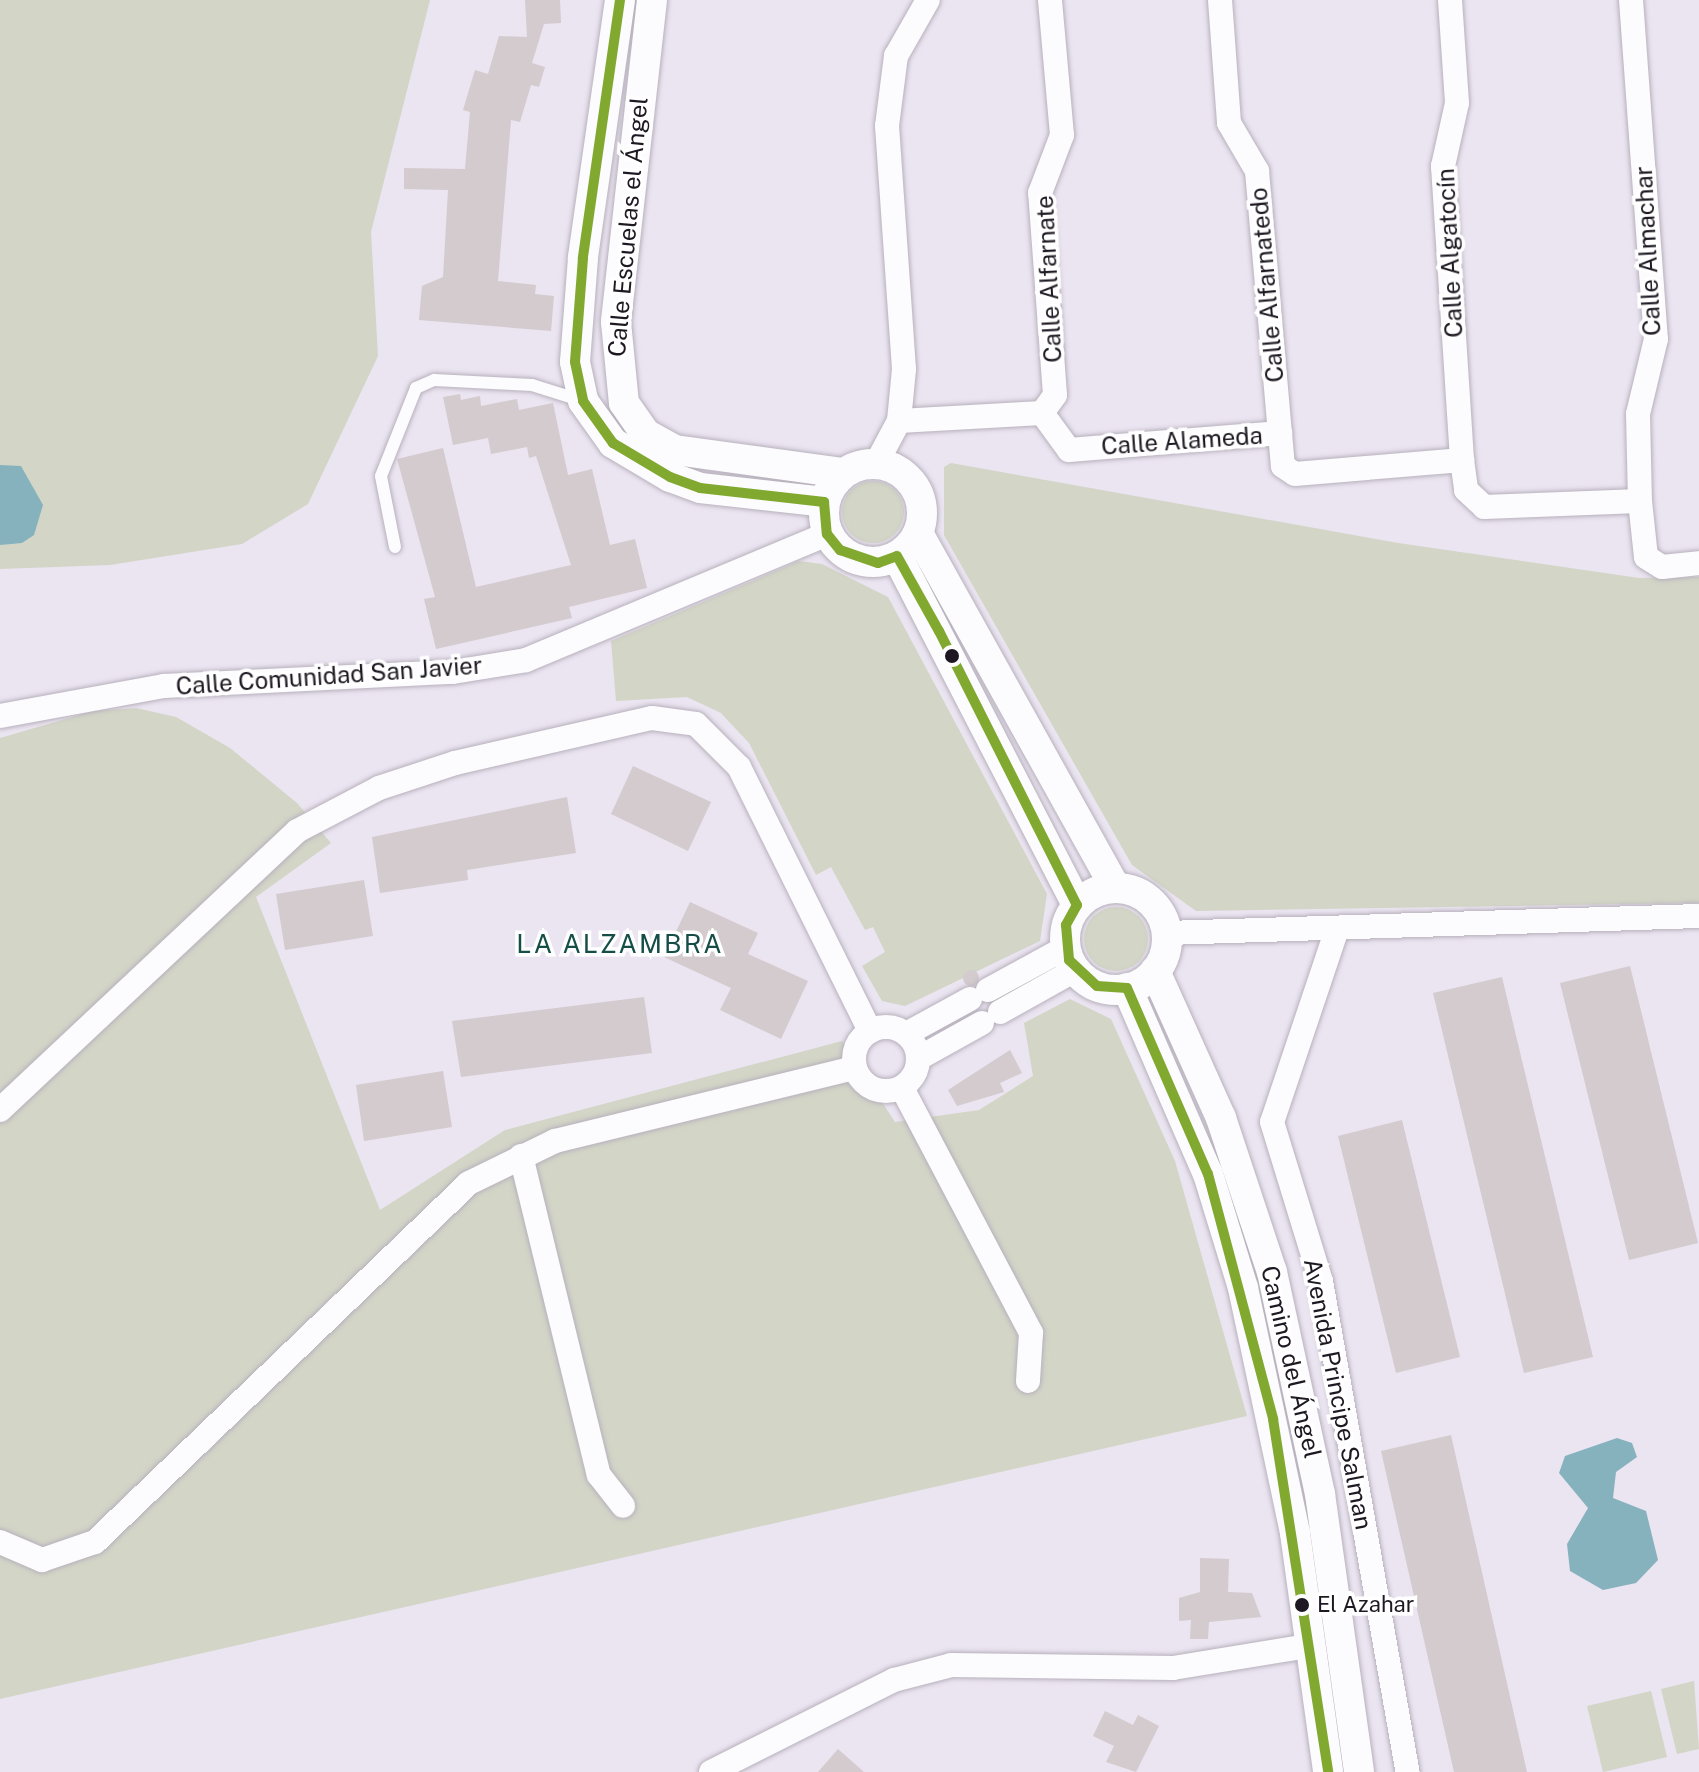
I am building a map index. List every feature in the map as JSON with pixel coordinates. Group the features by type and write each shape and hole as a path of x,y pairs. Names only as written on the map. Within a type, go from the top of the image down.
{"street":[{"name":"Calle Escuelas el Ángel","path":"620,0 583,258 575,362 583,401 613,443 670,477 700,488 824,502"},
{"name":"Calle Escuelas el Ángel","path":"652,0 616,322 624,403 646,434 675,450 843,473"},
{"path":"918,533 897,556 858,561 827,534 824,502 843,473 876,464 899,421 904,369 887,126 896,56 928,0"},
{"name":"Calle Alfarnate","path":"1042,413 1055,395 1040,193 1062,135 1050,0"},
{"name":"Calle Alfarnatedo","path":"1220,0 1229,123 1257,171 1280,433"},
{"name":"Calle Algatocín","path":"1450,0 1457,103 1443,166 1462,460"},
{"name":"Calle Almachar","path":"1631,0 1656,339 1638,414 1640,501"},
{"path":"899,421 1042,413"},
{"name":"Calle Alameda","path":"1042,413 1069,450 1280,433 1283,466 1295,474 1462,460"},
{"path":"1462,460 1466,490 1484,507 1640,501 1646,557 1662,567 1699,563"},
{"path":"876,464 915,488 918,533 1115,887 1155,905 1167,933 1155,971 1127,988 1097,986 1070,959"},
{"name":"Calle Comunidad San Javier","path":"0,716 164,686 453,672 526,660 827,534"},
{"path":"870,1031 856,1047 854,1068 865,1085 883,1092 902,1088 919,1058 991,1018 1070,959 1077,905 897,556"},
{"path":"0,1110 297,831 379,788 440,768 652,718 696,724 739,767 870,1031"},
{"path":"1077,905 1115,887"},
{"path":"1167,933 1336,932 1699,916"},
{"name":"Avenida Principe Salman","path":"1336,932 1272,1122 1321,1281 1408,1772"},
{"path":"870,1031 906,1034 979,994 1070,959"},
{"name":"Camino del Ángel","path":"1155,971 1221,1118 1272,1272 1320,1494 1359,1772"},
{"name":"Camino del Ángel","path":"1127,988 1199,1152 1243,1288 1313,1645 1328,1772"},
{"path":"906,1034 919,1058"},
{"path":"0,1542 42,1560 95,1542 469,1183 555,1141 854,1068"},
{"path":"902,1088 1031,1333 1028,1381"},
{"path":"521,1156 599,1475 623,1506"},
{"path":"711,1772 894,1680 951,1665 1173,1668 1313,1645"}],"lane":[{"path":"395,547 381,476 416,388 434,380 532,385 583,401"}],"shaded area":[{"path":"0,0 430,0 371,232 378,356 308,504 242,544 110,565 0,569"},
{"path":"951,463 1398,543 1639,578 1699,577 1699,903 1196,911 1132,865 944,535 944,467"},
{"path":"873,481 895,490 904,512 895,534 873,543 851,534 842,512 851,490"},
{"path":"799,561 822,564 888,597 1047,894 1040,941 905,1006 882,1001 862,966 885,952 873,927 865,930 831,867 816,875 749,743 721,713 687,697 616,701 611,641"},
{"path":"136,708 176,717 230,748 297,803 331,843 256,897 380,1210 505,1130 842,1041 895,1122 979,1110 1033,1076 1024,1023 1070,999 1111,1019 1175,1161 1247,1416 0,1699 0,738 93,711"},
{"path":"1116,907 1134,913 1142,921 1148,939 1142,957 1134,965 1116,971 1098,965 1090,957 1084,939 1090,921 1098,913"},
{"path":"1694,1681 1699,1749 1677,1754 1661,1689"},
{"path":"1651,1691 1667,1757 1603,1772 1587,1706"}],"water":[{"path":"0,465 21,466 43,505 34,535 22,543 0,545"},
{"path":"1617,1438 1632,1443 1637,1457 1616,1472 1613,1498 1646,1511 1658,1560 1636,1583 1603,1590 1570,1571 1567,1544 1588,1508 1559,1473 1565,1456"}],"building":[{"path":"525,0 560,0 561,23 544,24 532,63 545,67 539,87 531,85 520,122 511,120 498,281 536,285 535,294 554,296 551,331 419,320 422,286 443,277 448,190 404,189 404,168 465,169 470,112 463,110 475,70 488,74 499,36 527,37"},
{"path":"460,394 461,400 480,396 481,406 517,399 519,410 553,403 568,475 592,469 610,545 635,539 647,588 569,607 572,618 436,649 424,599 435,597 397,459 443,448 476,587 571,565 536,456 529,458 527,447 491,454 488,438 453,445 443,397"},
{"path":"633,766 711,802 688,851 611,814"},
{"path":"567,797 576,853 467,870 468,880 380,893 372,837"},
{"path":"364,880 373,936 285,950 276,894"},
{"path":"690,902 758,933 748,954 808,981 781,1039 720,1010 731,988 664,957"},
{"path":"1630,966 1698,1243 1629,1260 1560,983"},
{"path":"968,970 974,970 979,978 977,984 968,986 963,981 963,975"},
{"path":"1502,977 1593,1357 1524,1373 1433,993"},
{"path":"644,997 652,1053 461,1077 452,1021"},
{"path":"1010,1050 1022,1073 1000,1083 1004,1092 957,1106 948,1090"},
{"path":"443,1071 452,1127 364,1141 356,1085"},
{"path":"1402,1120 1460,1357 1396,1373 1338,1136"},
{"path":"1451,1435 1527,1772 1454,1772 1381,1451"},
{"path":"1200,1558 1229,1559 1228,1592 1252,1593 1261,1617 1209,1622 1208,1639 1190,1639 1191,1620 1179,1621 1179,1598 1200,1592"},
{"path":"1105,1711 1133,1725 1138,1715 1159,1726 1136,1772 1106,1762 1114,1746 1093,1736"},
{"path":"838,1749 864,1772 818,1772"}],"transit line":[{"path":"620,0 583,258 575,362 583,401 613,443 670,477 700,488 824,502 827,534 840,550 878,563 897,556 939,631 1077,905 1066,925 1069,960 1097,986 1127,988 1208,1174 1273,1419 1328,1772"}],"place":[{"name":"El Azahar","path":"1302,1605"}],"district":[{"name":"LA ALZAMBRA","path":"620,944"}]}
